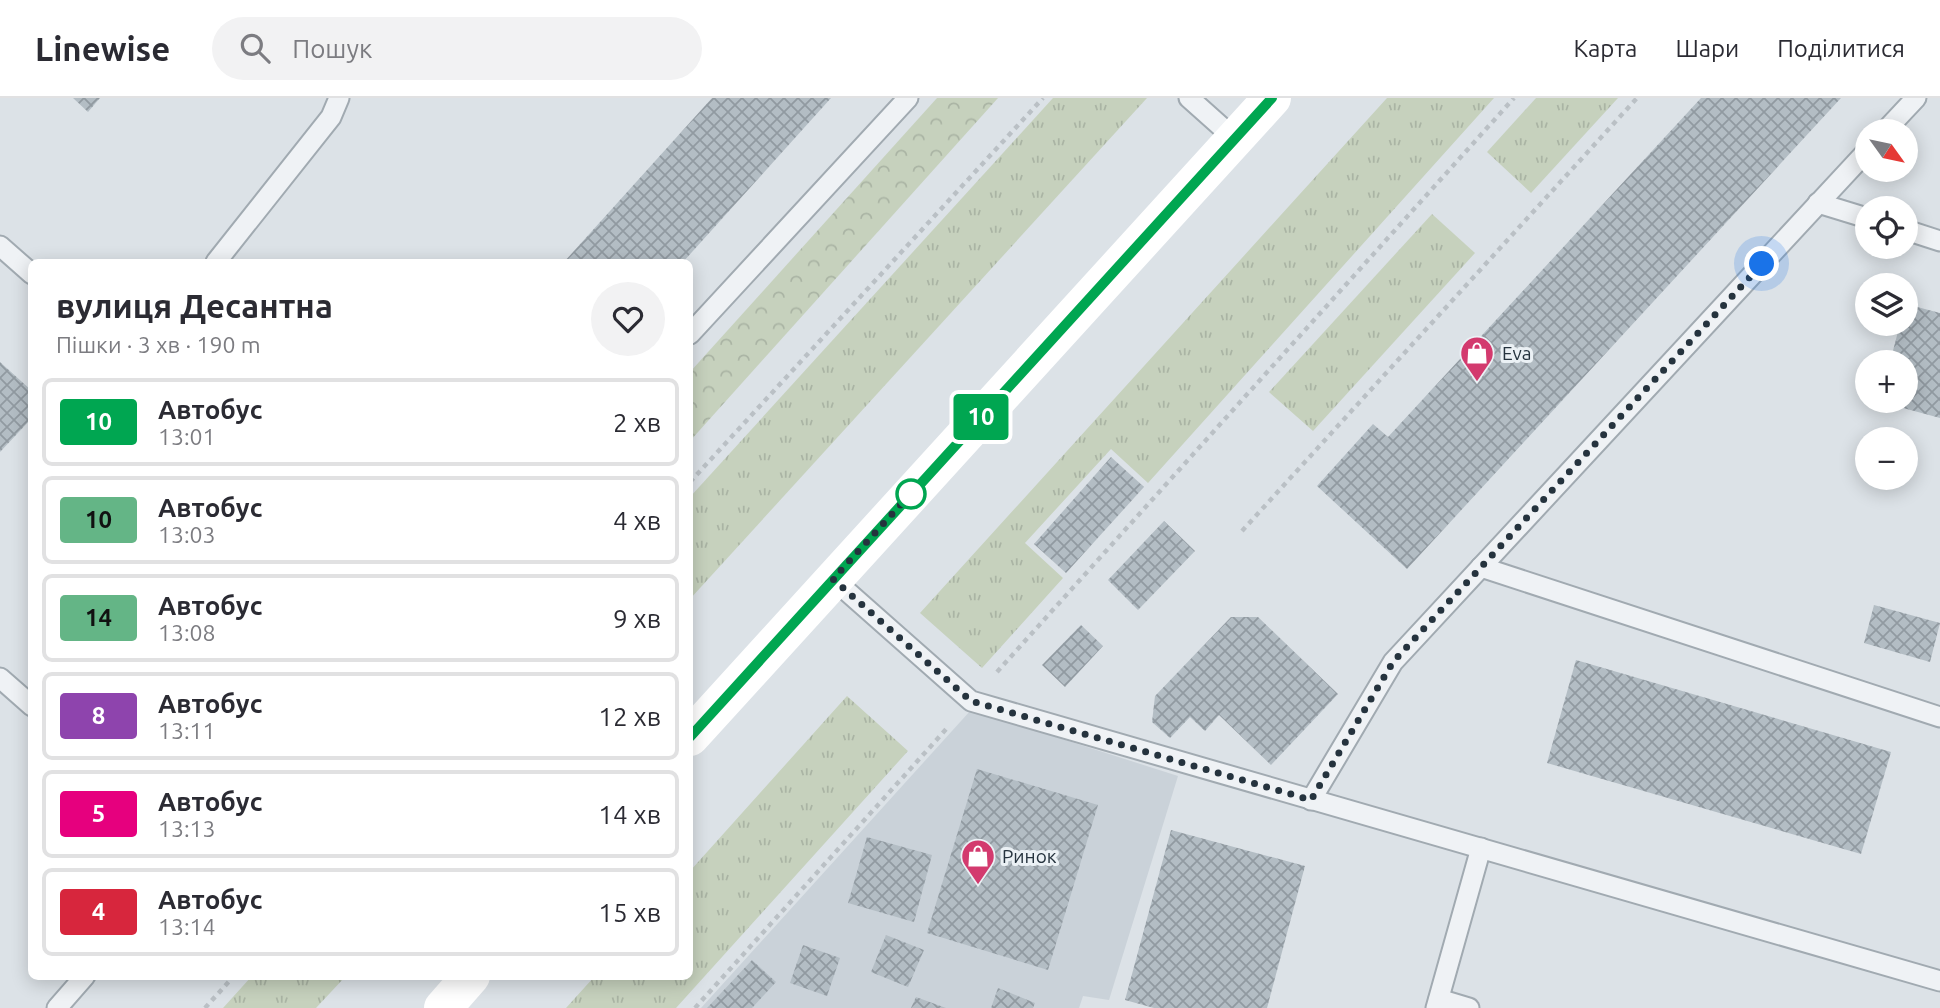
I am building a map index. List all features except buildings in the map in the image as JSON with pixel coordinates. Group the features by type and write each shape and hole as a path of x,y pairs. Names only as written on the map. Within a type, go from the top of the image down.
{"main road":[{"path":"693,734 1272,98"},
{"path":"443,1008 468,980"}],"lane":[{"path":"218,259 331,117 339,98"},
{"path":"693,331 908,98"},
{"path":"1189,98 1235,139"},
{"path":"1896,119 1916,98"},
{"path":"1311,800 1393,662 1855,163"},
{"path":"1818,203 1855,214"},
{"path":"1918,234 1940,241"},
{"path":"0,246 28,270"},
{"path":"1480,567 1940,718"},
{"path":"833,579 971,701 1940,981"},
{"path":"0,678 28,702"},
{"path":"1469,1008 1437,1004 1481,848"},
{"path":"57,1008 82,980"}],"path":[{"path":"693,479 1043,98"},
{"path":"695,1008 1514,98"},
{"path":"1242,531 1637,98"},
{"path":"205,1008 230,980"}],"shaded area":[{"name":"Ринок","path":"971,710 1178,776 1109,1000 1083,996 1079,1008 701,1008"}],"green space":[{"path":"937,98 998,98 693,438 693,369"},
{"path":"1053,98 1147,98 693,596 693,494"},
{"path":"1387,98 1494,98 1148,483 1111,449 1025,543 1063,578 982,668 920,613"},
{"path":"1536,98 1618,98 1531,193 1487,152"},
{"path":"1432,214 1475,253 1313,431 1269,392"},
{"path":"847,696 908,751 676,1008 566,1008 591,980 693,980 693,868"},
{"path":"248,980 342,980 316,1008 223,1008"}],"bus line":[{"name":"10","path":"693,734 1272,98"}],"place":[{"name":"Eva","path":"1477,383"},
{"name":"Ринок","path":"978,886"}],"route":[{"path":"911,494 914,490 833,579 971,701 1311,800 1393,662 1762,264"}]}
